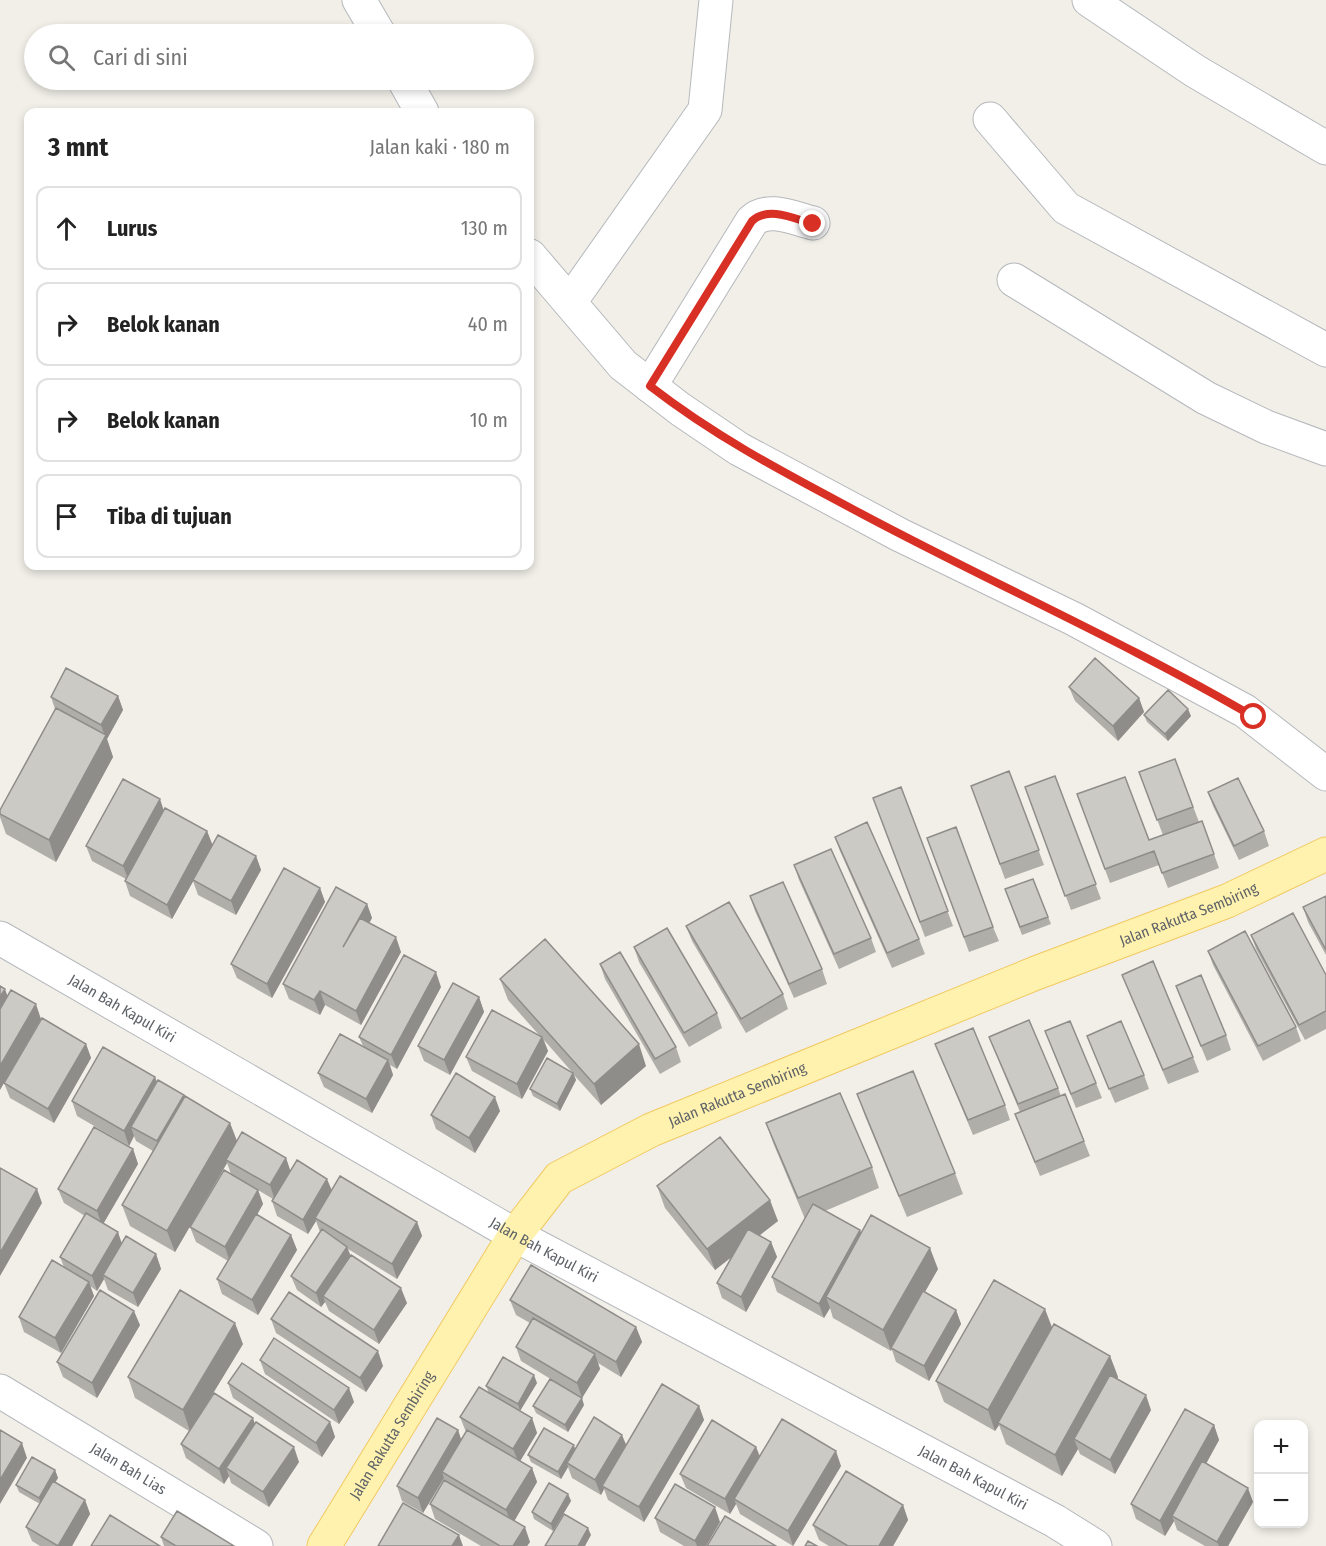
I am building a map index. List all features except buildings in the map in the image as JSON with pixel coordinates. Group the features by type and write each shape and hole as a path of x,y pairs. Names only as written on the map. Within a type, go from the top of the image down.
{"main road":[{"name":"Jalan Rakutta Sembiring","path":"324,1546 515,1235 559,1178 651,1130 1036,973 1227,901 1326,854"}],"street":[{"path":"359,0 373,24"},
{"path":"570,302 705,110 716,0"},
{"path":"1089,0 1195,71 1326,148"},
{"path":"410,90 421,108"},
{"path":"990,119 1066,208 1326,350"},
{"path":"650,386 752,221 760,214 770,213 813,224"},
{"path":"534,261 623,364 739,449 900,535 1074,620 1245,711 1326,774"},
{"path":"1014,280 1206,398 1266,427 1326,449"},
{"name":"Jalan Bah Kapul Kiri","path":"0,938 515,1235 1055,1521 1095,1546"},
{"name":"Jalan Bah Lias","path":"0,1391 256,1546"}],"route":[{"path":"813,224 770,213 760,214 752,221 650,386 739,449 900,535 1074,620 1254,717"}]}
